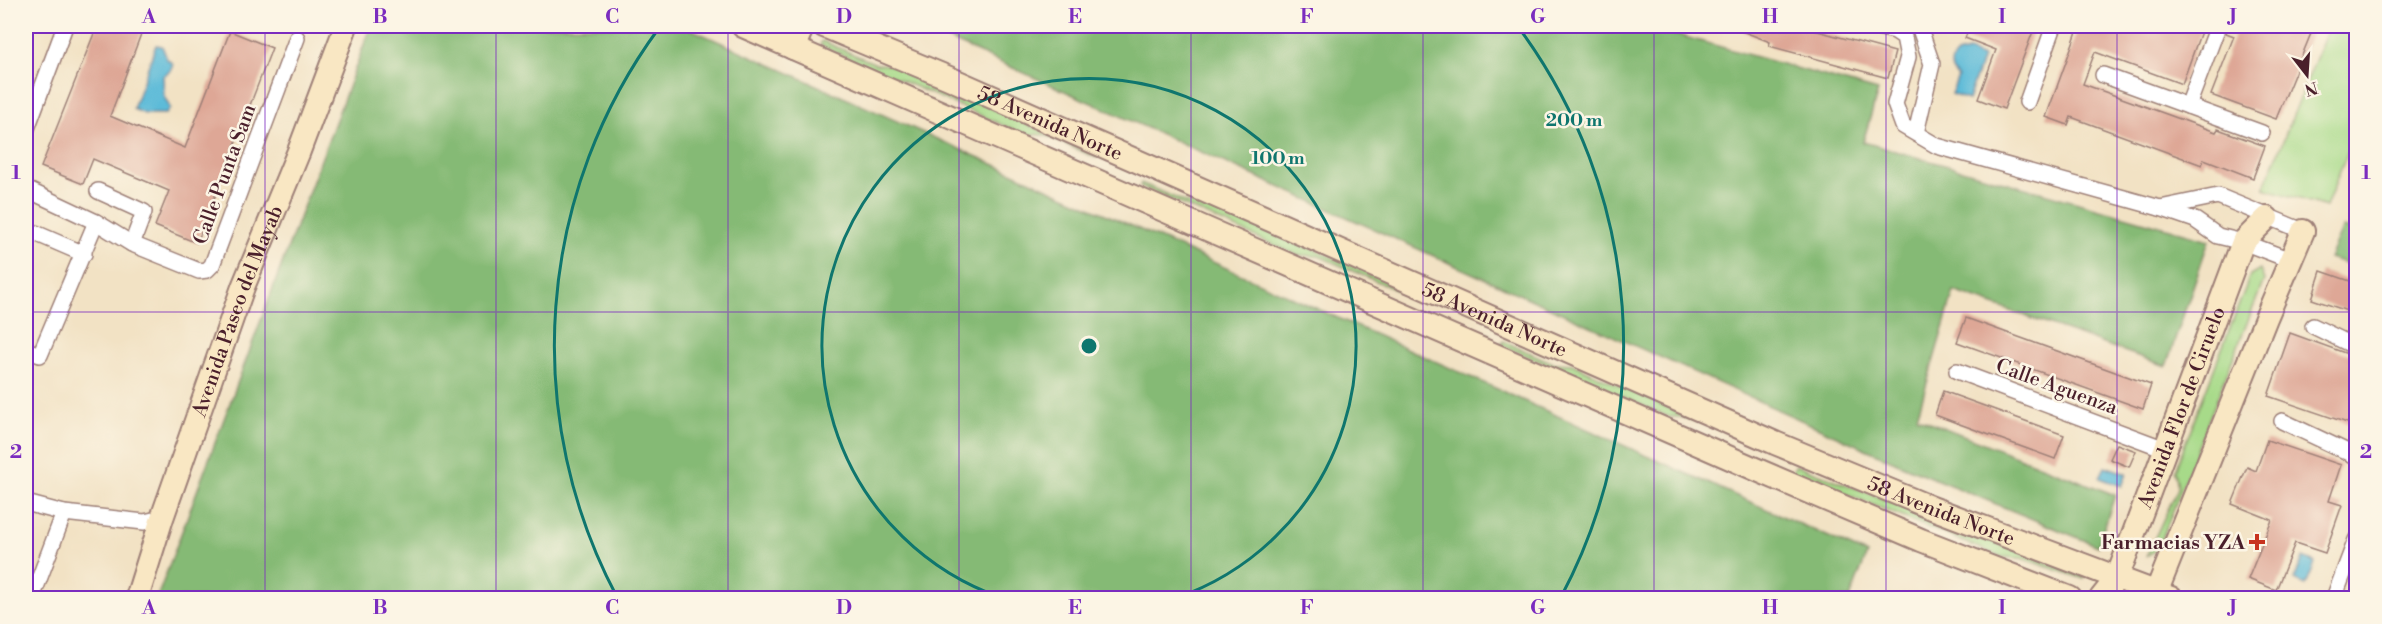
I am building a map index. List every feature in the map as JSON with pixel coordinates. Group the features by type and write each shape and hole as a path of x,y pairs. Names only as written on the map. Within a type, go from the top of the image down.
{"main road":[{"name":"Avenida Paseo del Mayab","path":"136,598 243,287 299,151 346,26"},
{"name":"58 Avenida Norte","path":"743,26 1762,472 1920,540 2070,598"},
{"path":"793,48 803,26"},
{"name":"58 Avenida Norte","path":"825,26 1775,442 1932,508 2161,597"},
{"path":"1110,187 1123,156"},
{"name":"Avenida Flor de Ciruelo","path":"2101,598 2117,578 2243,242 2267,218"},
{"path":"2161,597 2303,231"},
{"path":"1427,325 1439,294"},
{"path":"1762,472 1775,442"}],"street":[{"path":"26,131 65,26"},
{"path":"1873,26 1895,31 1904,37 1908,57 1895,104 1903,126 1937,146 2160,208 2195,220 2218,236 2243,242 2290,260"},
{"path":"1916,133 1932,64 1919,26"},
{"path":"2027,102 2054,26"},
{"path":"2188,106 2218,26"},
{"name":"Calle Punta Sam","path":"26,189 96,222 132,244 199,271 207,270 212,265 297,38"},
{"path":"2103,75 2262,133"},
{"path":"98,191 144,212 132,244"},
{"path":"2160,208 2218,196 2303,231"},
{"path":"33,352 84,254 96,222"},
{"path":"26,229 84,254"},
{"path":"2313,326 2356,347"},
{"name":"Calle Aguenza","path":"1957,371 2164,449"},
{"path":"2282,421 2356,456"},
{"path":"26,503 64,513 144,522 162,518"},
{"path":"32,598 64,513"},
{"path":"2334,598 2356,540"}],"green space":[{"path":"371,26 684,26 1867,554 1850,598 157,598"},
{"path":"919,26 1646,26 1878,91 1863,142 2209,240 2166,366 1954,291 1917,417 2115,495 2098,546 1906,467"},
{"path":"2329,26 2356,26 2356,131 2326,207 2264,188"},
{"path":"822,41 876,64 896,65 1097,156 1096,158 1045,135 1023,134 820,45"},
{"path":"1141,183 1187,203 1210,205 1416,293 1413,297 1319,256 1297,255 1140,186"},
{"path":"2343,227 2356,230 2356,266 2329,258"},
{"path":"2260,270 2264,280 2158,548 2146,557 2178,488 2175,470 2250,276"},
{"path":"1461,323 1490,335 1488,340 1459,326"},
{"path":"1503,341 1553,363 1572,364 1700,422 1681,417 1669,417 1501,345"},
{"path":"1796,465 2085,577 2084,579 2021,558 2001,557 1792,472"}],"water":[{"path":"156,45 162,46 167,59 173,64 170,71 163,76 164,96 170,108 166,114 145,114 133,109"},
{"path":"1968,51 1983,57 1968,100 1951,94 1958,77 1951,66 1957,54"},
{"path":"2105,466 2127,474 2122,486 2100,478"},
{"path":"2303,558 2315,563 2306,585 2294,580"}],"building":[{"path":"97,26 144,26 110,116 185,148 230,31 272,48 197,243 155,226 169,191 93,159 83,184 41,167"},
{"path":"1729,26 1799,26 1895,52 1888,78 1769,46 1770,42"},
{"path":"1970,26 1988,26 2003,31 2005,26 2035,26 2004,109 1978,99 1996,50 1965,38"},
{"path":"2079,26 2132,26 2147,31 2148,26 2203,26 2182,84 2095,52 2083,84 2216,132 2218,129 2265,146 2253,178 2204,159 2202,165 2071,117 2068,125 2046,117"},
{"path":"2228,26 2314,26 2276,119 2211,95 2234,36 2226,33"},
{"path":"2321,271 2356,283 2356,314 2312,299"},
{"path":"1966,318 2151,385 2143,409 1957,342"},
{"path":"2290,333 2356,357 2356,426 2268,396"},
{"path":"1943,391 2064,435 2055,459 1935,415"},
{"path":"2267,440 2341,465 2329,501 2342,505 2325,553 2295,543 2276,590 2248,579 2272,520 2232,504 2247,467 2256,471"},
{"path":"2117,444 2136,451 2129,467 2110,459"}],"place":[{"name":"Farmacias YZA","path":"2257,542"}]}
